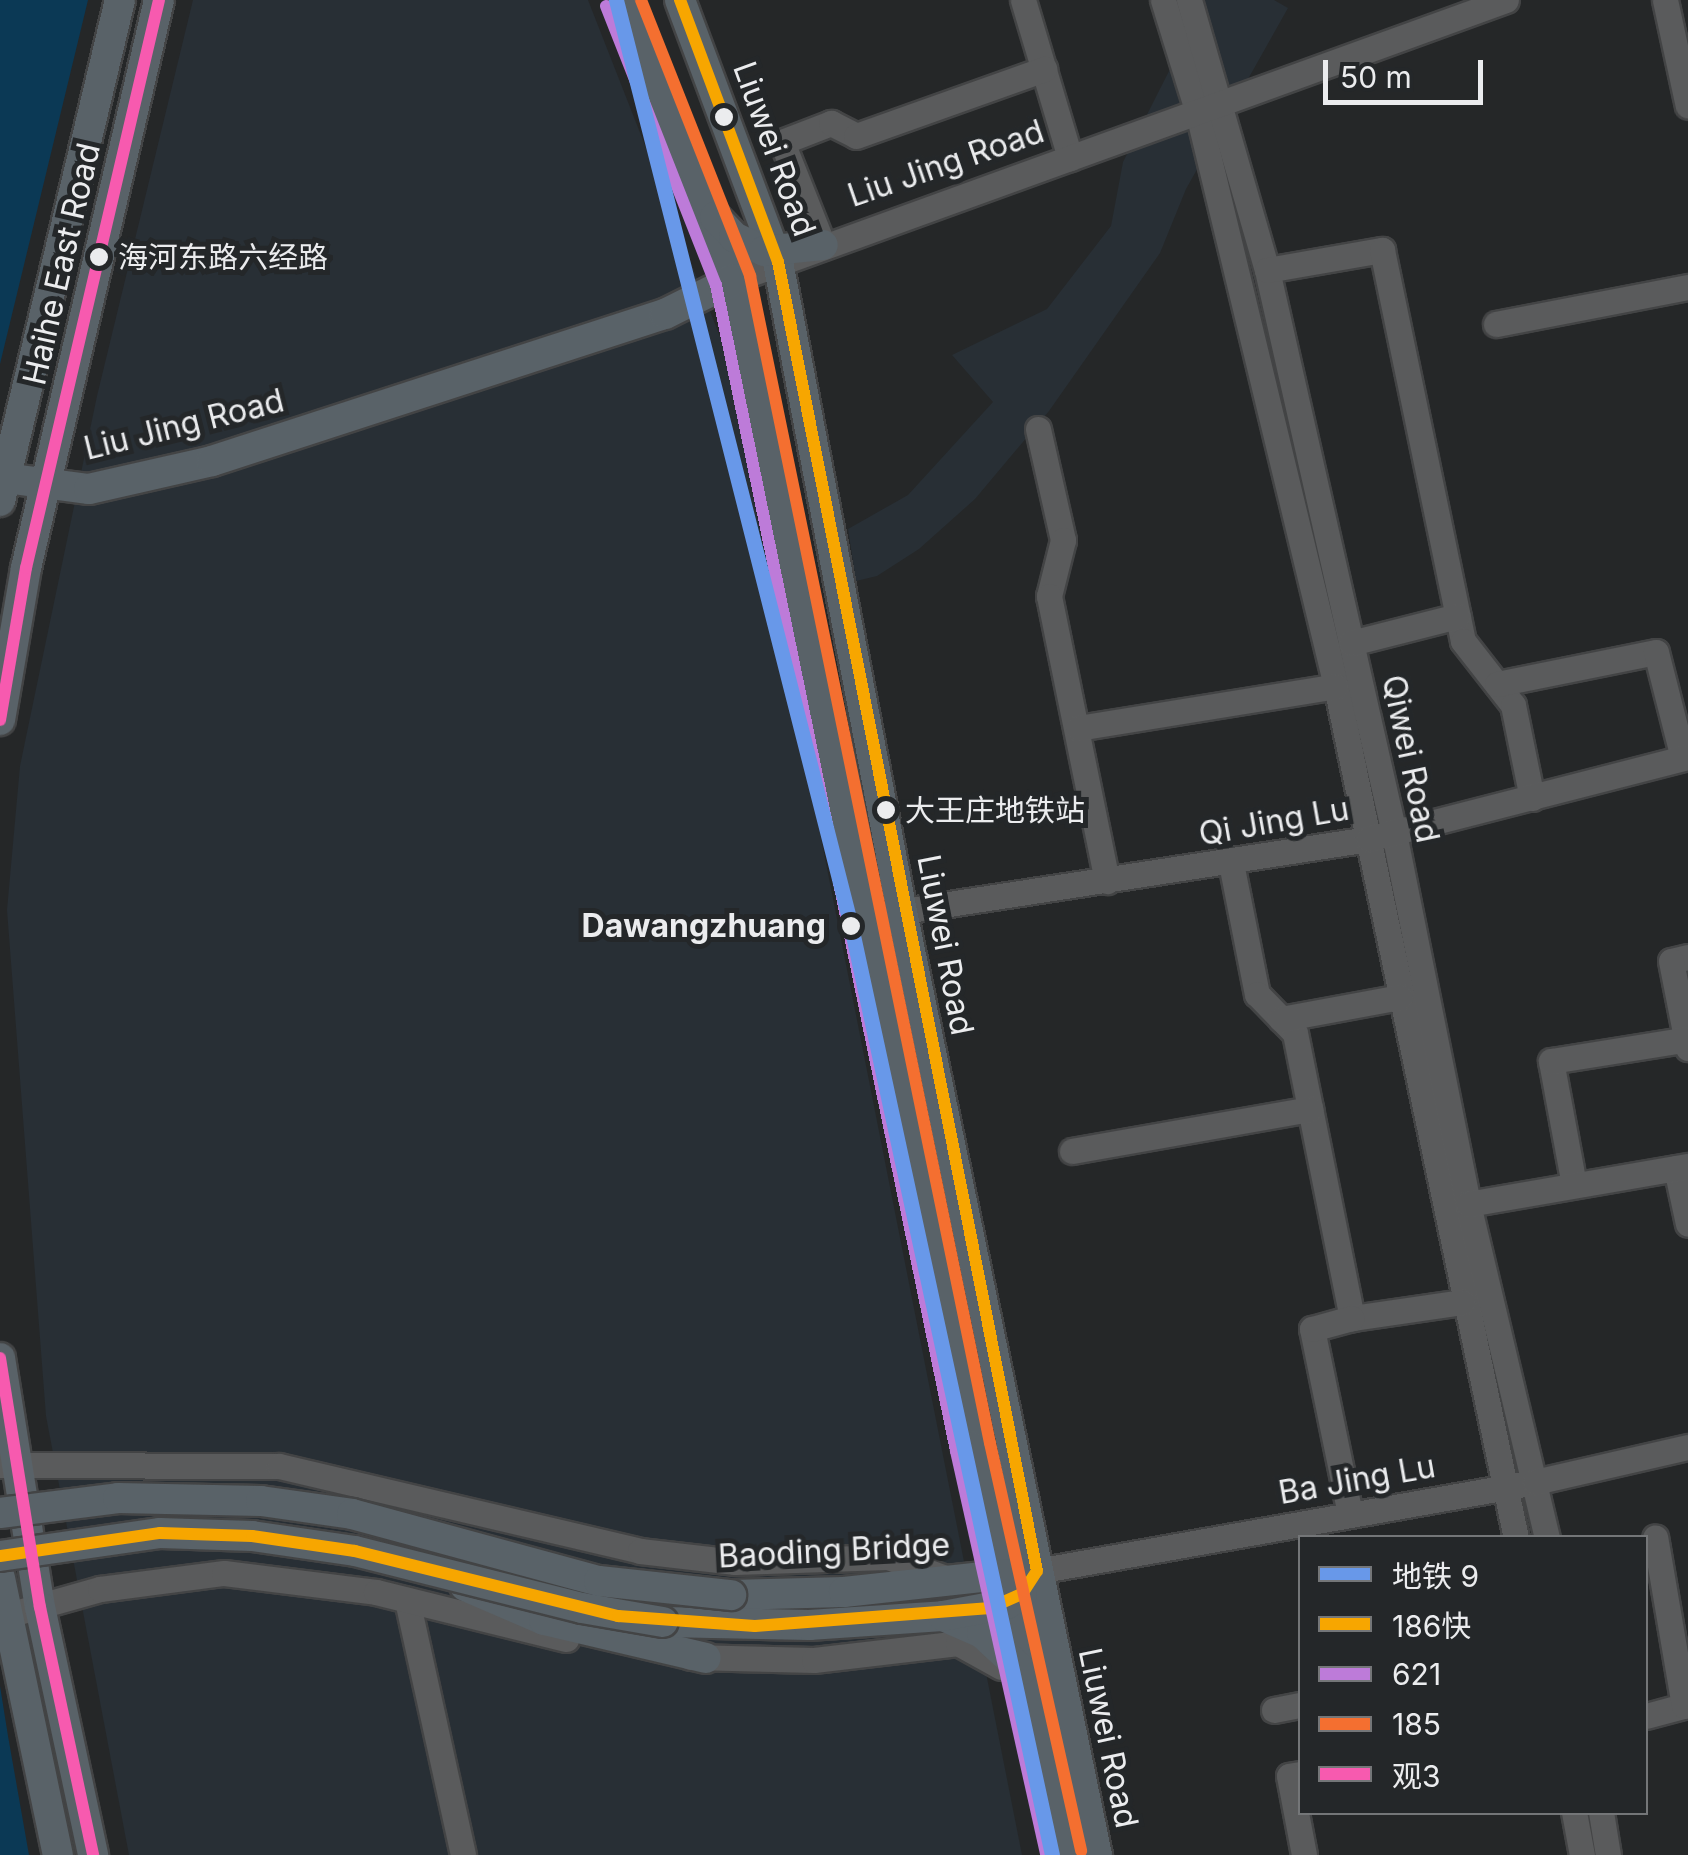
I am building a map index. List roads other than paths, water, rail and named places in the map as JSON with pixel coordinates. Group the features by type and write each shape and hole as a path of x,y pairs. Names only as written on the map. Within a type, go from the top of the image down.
{"main road":[{"name":"Haihe East Road","path":"2,489 120,0"},
{"name":"Haihe East Road","path":"0,720 46,486 159,0"},
{"name":"Liuwei Road","path":"622,0 733,280 1003,1589 1064,1855"},
{"name":"Liuwei Road","path":"680,0 776,257 902,912 1097,1855"},
{"path":"706,207 742,243 776,257 822,245"},
{"name":"Liu Jing Road","path":"2,489 89,488 212,461 665,314 733,280"},
{"path":"0,1358 9,1464 92,1855"},
{"name":"Baoding Bridge","path":"0,1513 118,1498 261,1501 396,1524 599,1581 731,1595 953,1581 1003,1589"},
{"name":"Baoding Bridge","path":"0,1556 130,1536 208,1534 355,1551 582,1608 662,1634 943,1616 1003,1589"},
{"path":"1003,1589 1038,1571"},
{"path":"0,1578 58,1855"},
{"path":"943,1616 982,1633 1025,1673"},
{"path":"662,1634 706,1658"}],"street":[{"path":"1023,0 1070,158"},
{"name":"Qiwei Road","path":"1163,0 1267,270 1394,833 1468,1204 1547,1535"},
{"name":"Qiwei Road","path":"1189,0 1208,64 1204,106 1336,686 1463,1302 1515,1535"},
{"path":"1204,106 1506,0"},
{"path":"1665,0 1688,106"},
{"path":"822,245 782,142 830,123 856,136 1044,70"},
{"name":"Liu Jing Road","path":"822,245 1172,122 1204,106"},
{"path":"1267,270 1382,250 1463,641 1513,704 1532,798"},
{"name":"Liu Jing Road","path":"733,280 776,257"},
{"path":"1496,324 1688,287"},
{"path":"1038,429 1064,540 1049,596 1107,882"},
{"path":"1351,643 1458,616"},
{"path":"1497,684 1656,652 1686,758"},
{"path":"1078,728 1336,686"},
{"name":"Qi Jing Lu","path":"865,917 1368,839 1686,758"},
{"path":"1232,863 1257,994 1294,1033 1352,1318"},
{"path":"1574,1184 1551,1061 1687,1042 1672,960 1688,958"},
{"path":"1281,1019 1400,997"},
{"path":"1072,1150 1310,1109"},
{"path":"1468,1204 1682,1167 1688,1224"},
{"path":"1350,1514 1312,1328 1352,1318 1463,1302"},
{"name":"Ba Jing Lu","path":"1038,1571 1535,1482 1688,1448"},
{"path":"9,1464 278,1466 640,1552 735,1562 888,1557 953,1581"},
{"path":"1648,1715 1684,1706 1654,1537"},
{"path":"8,1615 118,1586 224,1574 407,1600 552,1637 706,1658 814,1660 958,1643 1000,1666 1034,1716"},
{"path":"407,1600 463,1855"},
{"path":"1274,1710 1298,1705"},
{"path":"1298,1774 1289,1776 1304,1855"},
{"path":"1575,1815 1582,1855"},
{"path":"1601,1815 1608,1855"}],"metro line":[{"name":"9","path":"616,0 851,926 1052,1855"}],"place":[{"name":"海河东路六经路","path":"99,257"},
{"name":"大王庄地铁站","path":"886,810"},
{"name":"Dawangzhuang","path":"851,926"}]}
